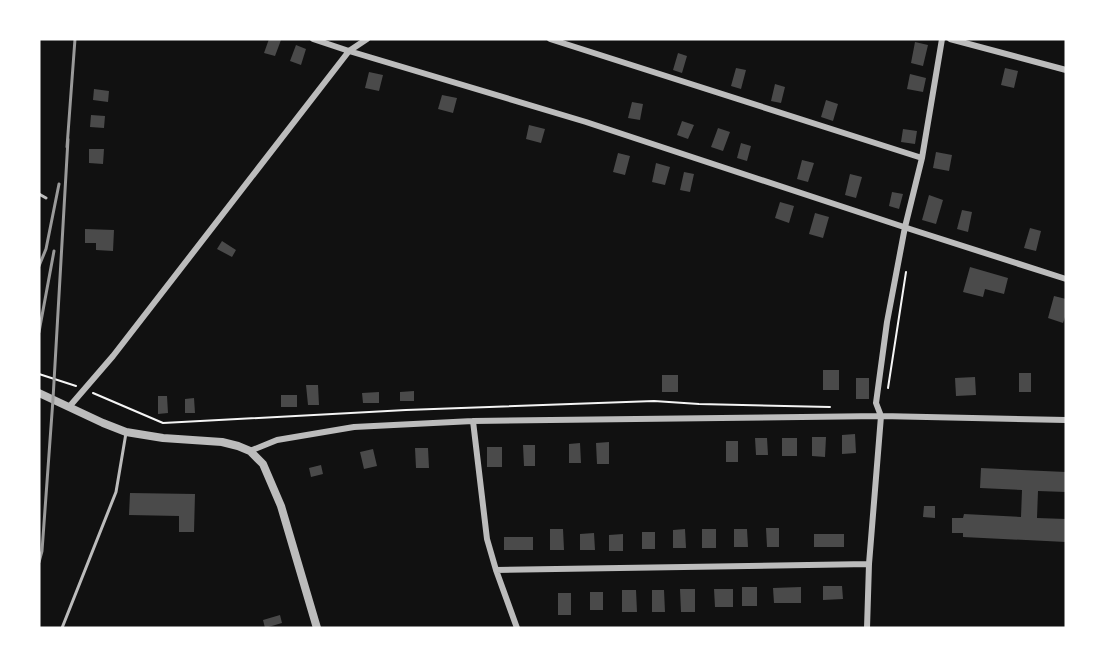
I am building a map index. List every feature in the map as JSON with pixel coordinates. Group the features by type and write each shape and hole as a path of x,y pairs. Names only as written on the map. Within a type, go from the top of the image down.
{"street":[{"path":"313,39 586,122 1066,279"},
{"path":"69,407 113,356 349,51 367,39"},
{"path":"550,39 922,158"},
{"path":"867,628 869,564 881,416 876,403 886,322 905,227 922,158 942,39"},
{"path":"950,39 1066,70"},
{"path":"39,393 126,432 163,438 222,442 250,452 263,464 281,506 317,628"},
{"path":"250,452 277,440 354,427 473,421 881,416 1066,420"},
{"path":"473,421 487,539 517,628"},
{"path":"496,570 869,564"}],"lane":[{"path":"39,194 46,198"},
{"path":"62,628 116,492 126,432"}],"path":[{"path":"887,391 907,268"},
{"path":"39,374 163,423 406,410 654,401 835,407"}],"building":[{"path":"269,39 281,40 275,56 264,53"},
{"path":"915,42 928,45 923,66 911,63"},
{"path":"296,45 306,49 301,65 290,61"},
{"path":"678,53 687,56 682,73 673,70"},
{"path":"736,68 746,70 741,89 731,86"},
{"path":"1005,68 1018,71 1014,88 1001,85"},
{"path":"369,72 383,75 379,91 365,88"},
{"path":"910,74 926,78 923,92 907,89"},
{"path":"775,84 785,87 781,103 771,101"},
{"path":"94,89 109,91 108,102 93,100"},
{"path":"442,95 457,98 453,113 438,109"},
{"path":"826,100 838,104 833,121 821,117"},
{"path":"632,102 643,104 640,120 628,118"},
{"path":"91,115 105,116 104,128 90,127"},
{"path":"682,121 694,125 688,139 677,135"},
{"path":"529,125 545,129 541,143 526,139"},
{"path":"718,128 730,132 723,151 711,147"},
{"path":"903,129 917,131 915,144 901,142"},
{"path":"741,143 751,146 747,161 737,158"},
{"path":"89,149 104,149 103,164 89,163"},
{"path":"936,152 952,155 949,171 933,168"},
{"path":"618,153 630,156 625,175 613,172"},
{"path":"802,160 814,163 808,182 797,179"},
{"path":"656,163 670,167 665,185 652,182"},
{"path":"684,172 694,174 690,192 680,190"},
{"path":"850,174 862,177 856,198 845,195"},
{"path":"892,192 903,194 899,209 889,206"},
{"path":"929,195 943,200 936,224 922,220"},
{"path":"780,202 794,206 789,223 775,218"},
{"path":"962,210 972,212 968,232 957,229"},
{"path":"815,213 829,217 823,238 809,234"},
{"path":"1030,228 1041,231 1036,251 1024,248"},
{"path":"85,229 114,230 113,251 96,250 96,243 85,243"},
{"path":"222,241 236,250 232,257 217,249"},
{"path":"970,267 1008,278 1004,294 985,289 983,297 963,292"},
{"path":"1054,296 1066,299 1066,314 1063,323 1048,318"},
{"path":"823,370 839,370 839,390 823,390"},
{"path":"1019,373 1031,373 1031,392 1019,392"},
{"path":"662,375 678,375 678,392 662,392"},
{"path":"975,377 976,395 956,396 955,378"},
{"path":"856,378 869,378 869,399 856,399"},
{"path":"306,385 318,385 319,405 308,405"},
{"path":"414,391 414,401 400,401 400,392"},
{"path":"379,392 379,403 363,403 362,393"},
{"path":"281,395 297,395 297,407 281,407"},
{"path":"158,396 167,396 168,413 158,414"},
{"path":"194,398 195,413 185,413 185,399"},
{"path":"855,434 856,453 842,454 842,435"},
{"path":"812,437 826,437 825,457 812,456"},
{"path":"755,438 767,438 768,455 756,455"},
{"path":"782,438 797,438 797,456 782,456"},
{"path":"726,441 738,441 738,462 726,462"},
{"path":"609,442 609,464 597,464 596,443"},
{"path":"580,443 581,463 569,463 569,444"},
{"path":"523,445 535,445 535,466 524,466"},
{"path":"487,447 502,447 502,467 487,467"},
{"path":"415,448 428,448 429,468 416,468"},
{"path":"373,449 377,466 364,469 360,452"},
{"path":"321,465 323,474 311,477 309,468"},
{"path":"981,468 1066,472 1066,492 1038,491 1037,518 1066,519 1066,542 963,537 963,533 952,533 952,518 963,518 964,514 1021,517 1022,490 980,488"},
{"path":"130,493 195,494 194,532 179,532 179,516 129,515"},
{"path":"924,506 935,506 935,518 923,517"},
{"path":"766,528 779,528 779,547 767,547"},
{"path":"550,529 563,529 564,550 550,550"},
{"path":"685,529 686,548 673,548 673,530"},
{"path":"702,529 716,529 716,548 702,548"},
{"path":"734,529 747,529 748,547 734,547"},
{"path":"642,532 655,532 655,549 642,549"},
{"path":"594,533 595,550 580,550 580,534"},
{"path":"623,534 623,551 609,551 609,535"},
{"path":"814,534 844,534 844,547 814,547"},
{"path":"504,537 533,537 533,550 504,550"},
{"path":"823,586 842,586 843,599 823,600"},
{"path":"742,587 757,587 757,606 742,606"},
{"path":"801,587 801,603 774,603 773,588"},
{"path":"680,589 695,589 695,612 681,612"},
{"path":"714,589 733,589 733,607 715,607"},
{"path":"622,590 636,590 637,612 622,612"},
{"path":"652,590 664,590 665,612 652,612"},
{"path":"590,592 603,592 603,610 590,610"},
{"path":"558,593 571,593 571,615 558,615"},
{"path":"280,615 282,623 265,628 263,620"}],"railway":[{"path":"67,147 75,39"},
{"path":"39,562 42,551 53,399 68,139"},
{"path":"39,266 46,249 59,184"},
{"path":"39,332 54,251"}]}
